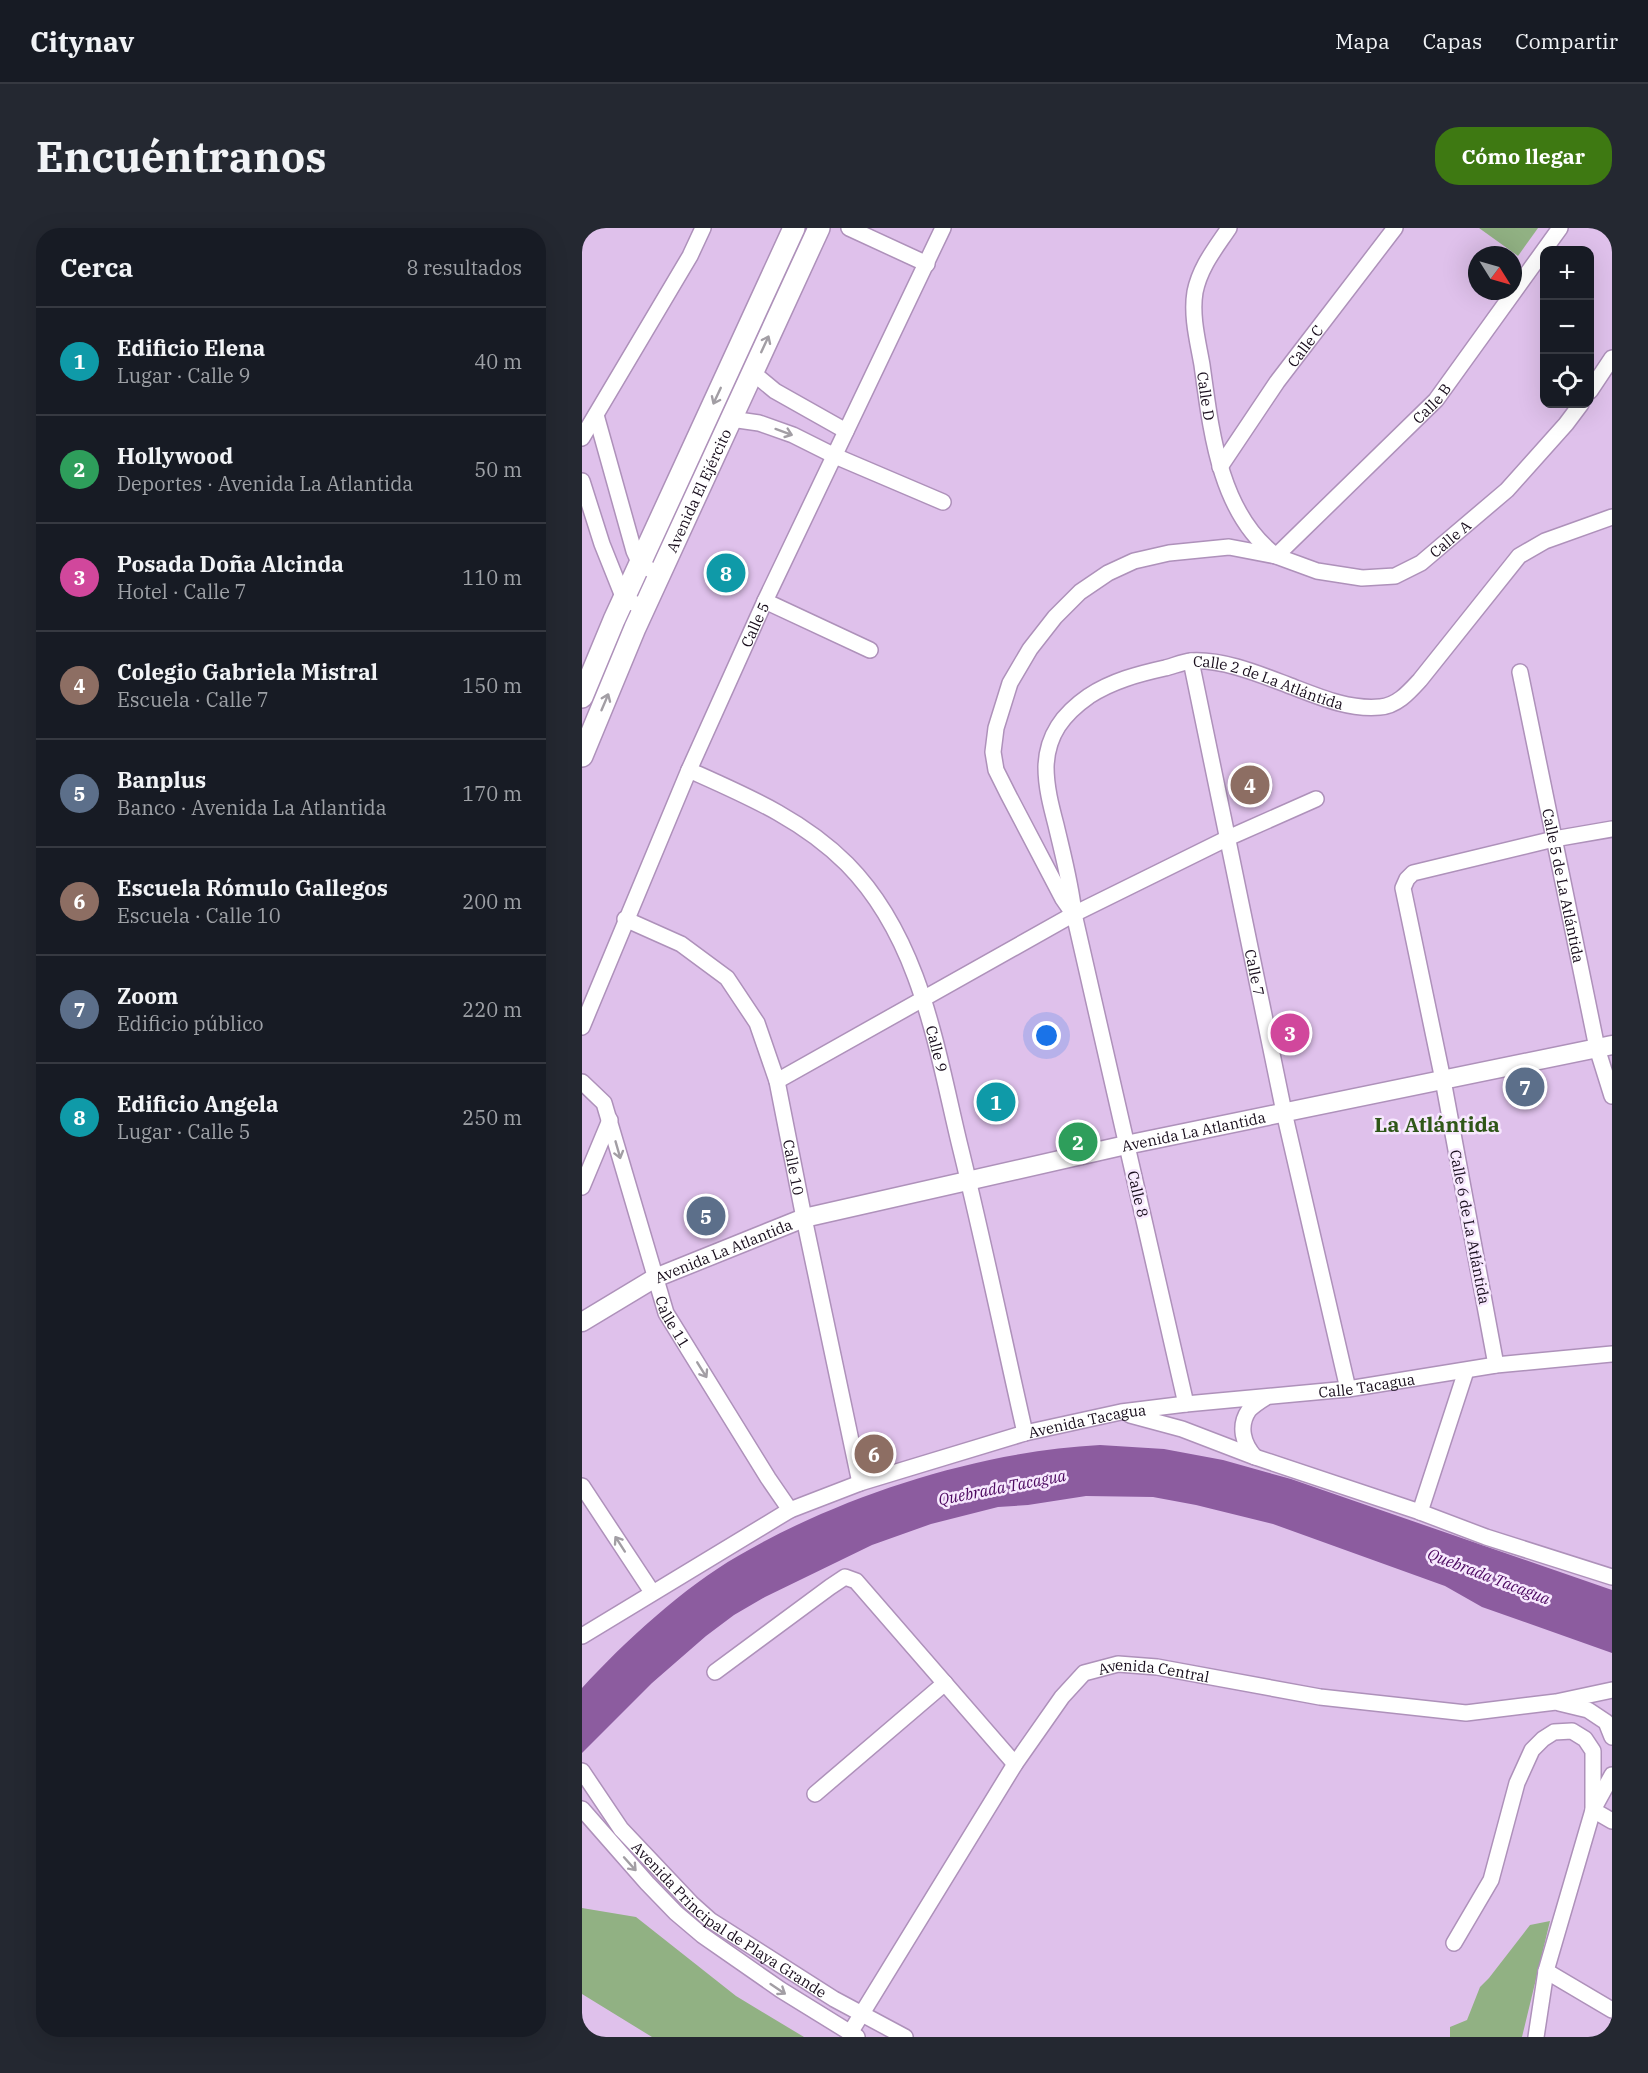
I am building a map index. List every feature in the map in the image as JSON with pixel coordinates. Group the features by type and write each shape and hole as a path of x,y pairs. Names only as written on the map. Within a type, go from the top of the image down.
{"main road":[{"name":"Avenida El Ejército","path":"582,697 624,599 794,228"},
{"name":"Avenida El Ejército","path":"582,756 645,608 819,228"}],"street":[{"path":"582,438 690,256 703,228"},
{"path":"849,228 927,264"},
{"name":"Calle 5","path":"582,1027 689,770 765,601 943,228"},
{"name":"Calle D","path":"1229,228 1201,268 1195,294 1194,317 1210,424 1220,468 1246,526 1261,544 1276,556"},
{"name":"Calle C","path":"1220,468 1277,382 1395,228"},
{"name":"Calle B","path":"1276,556 1436,400 1560,228"},
{"path":"1594,385 1612,358"},
{"path":"752,372 775,391 846,430"},
{"name":"Calle A","path":"1276,556 1317,571 1362,578 1395,576 1421,563 1508,490 1578,408"},
{"path":"596,415 624,519 640,564 660,575"},
{"path":"731,419 759,423 793,435 835,456 943,502"},
{"path":"582,481 602,544 624,599 645,608"},
{"name":"Calle 2 de La Atlántida","path":"1074,914 1072,894 1047,786 1046,765 1053,737 1064,716 1098,690 1120,680 1191,661 1216,663 1248,672 1339,704 1382,707 1393,703 1407,693 1519,556 1545,541 1612,517"},
{"path":"1074,914 1063,899 996,770 993,752 996,728 1010,683 1030,649 1055,617 1080,592 1108,573 1134,561 1169,553 1198,550 1229,547 1276,556"},
{"path":"765,601 870,650"},
{"name":"Calle 7","path":"1191,661 1284,1112 1348,1389"},
{"name":"Calle 5 de La Atlántida","path":"1520,672 1554,839 1604,1047 1612,1096"},
{"name":"Calle 9","path":"689,770 762,804 811,832 848,865 873,894 904,950 924,998 968,1180 1024,1434"},
{"path":"777,1081 1074,914 1228,838 1316,799"},
{"path":"1554,839 1612,829"},
{"name":"Calle 6 de La Atlántida","path":"1496,1365 1443,1080 1402,888 1413,873 1554,839"},
{"name":"Calle 8","path":"1074,914 1186,1404"},
{"name":"Calle 10","path":"626,919 681,944 727,978 757,1023 777,1081 860,1483"},
{"name":"Avenida La Atlantida","path":"582,1322 655,1278 804,1218 1126,1145 1604,1047"},
{"name":"Calle 11","path":"582,1082 604,1103 666,1314 790,1510"},
{"path":"582,1187 610,1120"},
{"path":"582,1311 613,1302"},
{"path":"582,1331 613,1302"},
{"name":"Calle Tacagua","path":"1121,1412 1348,1389 1496,1365 1612,1354"},
{"path":"1420,1512 1466,1371"},
{"path":"1255,1457 1246,1448 1243,1437 1244,1424 1249,1410 1265,1398"},
{"name":"Avenida Tacagua","path":"582,1636 790,1510 860,1483 1024,1434 1121,1412 1182,1429 1255,1457 1420,1512 1486,1537 1612,1577"},
{"path":"582,1486 652,1592"},
{"path":"715,1672 845,1577 856,1581 1015,1764"},
{"name":"Avenida Central","path":"854,2035 862,2013 1015,1764 1062,1697 1084,1673 1118,1664 1157,1667 1320,1697 1466,1713 1556,1702 1612,1690"},
{"path":"816,1794 945,1683"},
{"path":"1556,1702 1588,1710 1605,1722 1612,1737"},
{"path":"1454,1943 1491,1880 1517,1783 1532,1750 1543,1738 1554,1732 1572,1731 1585,1739 1593,1751 1593,1810"},
{"path":"1536,2037 1546,1971 1593,1810 1612,1775"},
{"name":"Avenida Principal de Playa Grande","path":"585,1780 621,1829 710,1920 766,1956 905,2037"},
{"path":"1593,1810 1612,1821"},
{"path":"585,1818 621,1829"},
{"name":"Avenida Principal de Playa Grande","path":"585,1818 676,1913 702,1935 781,1990 854,2035"},
{"path":"1546,1971 1612,2010"}],"green space":[{"path":"1479,228 1538,228 1522,250 1522,246 1504,246"},
{"path":"582,1908 636,1917 736,1996 804,2037 652,2037 582,1994"},
{"path":"1550,1921 1522,2037 1450,2037 1450,2027 1467,2020 1480,1987 1530,1925"}],"water":[{"name":"Quebrada Tacagua","path":"1100,1445 1164,1449 1223,1460 1291,1479 1612,1590 1612,1653 1482,1607 1445,1586 1273,1524 1153,1497 1086,1496 998,1507 931,1524 872,1545 765,1597 734,1615 706,1636 652,1683 582,1753 582,1688 616,1652 676,1599 738,1556 822,1514 913,1480 1007,1456"}],"place":[{"name":"Edificio Angela","path":"726,573"},
{"name":"Colegio Gabriela Mistral","path":"1250,785"},
{"name":"Posada Doña Alcinda","path":"1290,1033"},
{"name":"Zoom","path":"1525,1087"},
{"name":"Edificio Elena","path":"996,1102"},
{"name":"Hollywood","path":"1078,1142"},
{"name":"Banplus","path":"706,1216"},
{"name":"Escuela Rómulo Gallegos","path":"874,1454"}],"district":[{"name":"La Atlántida","path":"1437,1124"}]}
